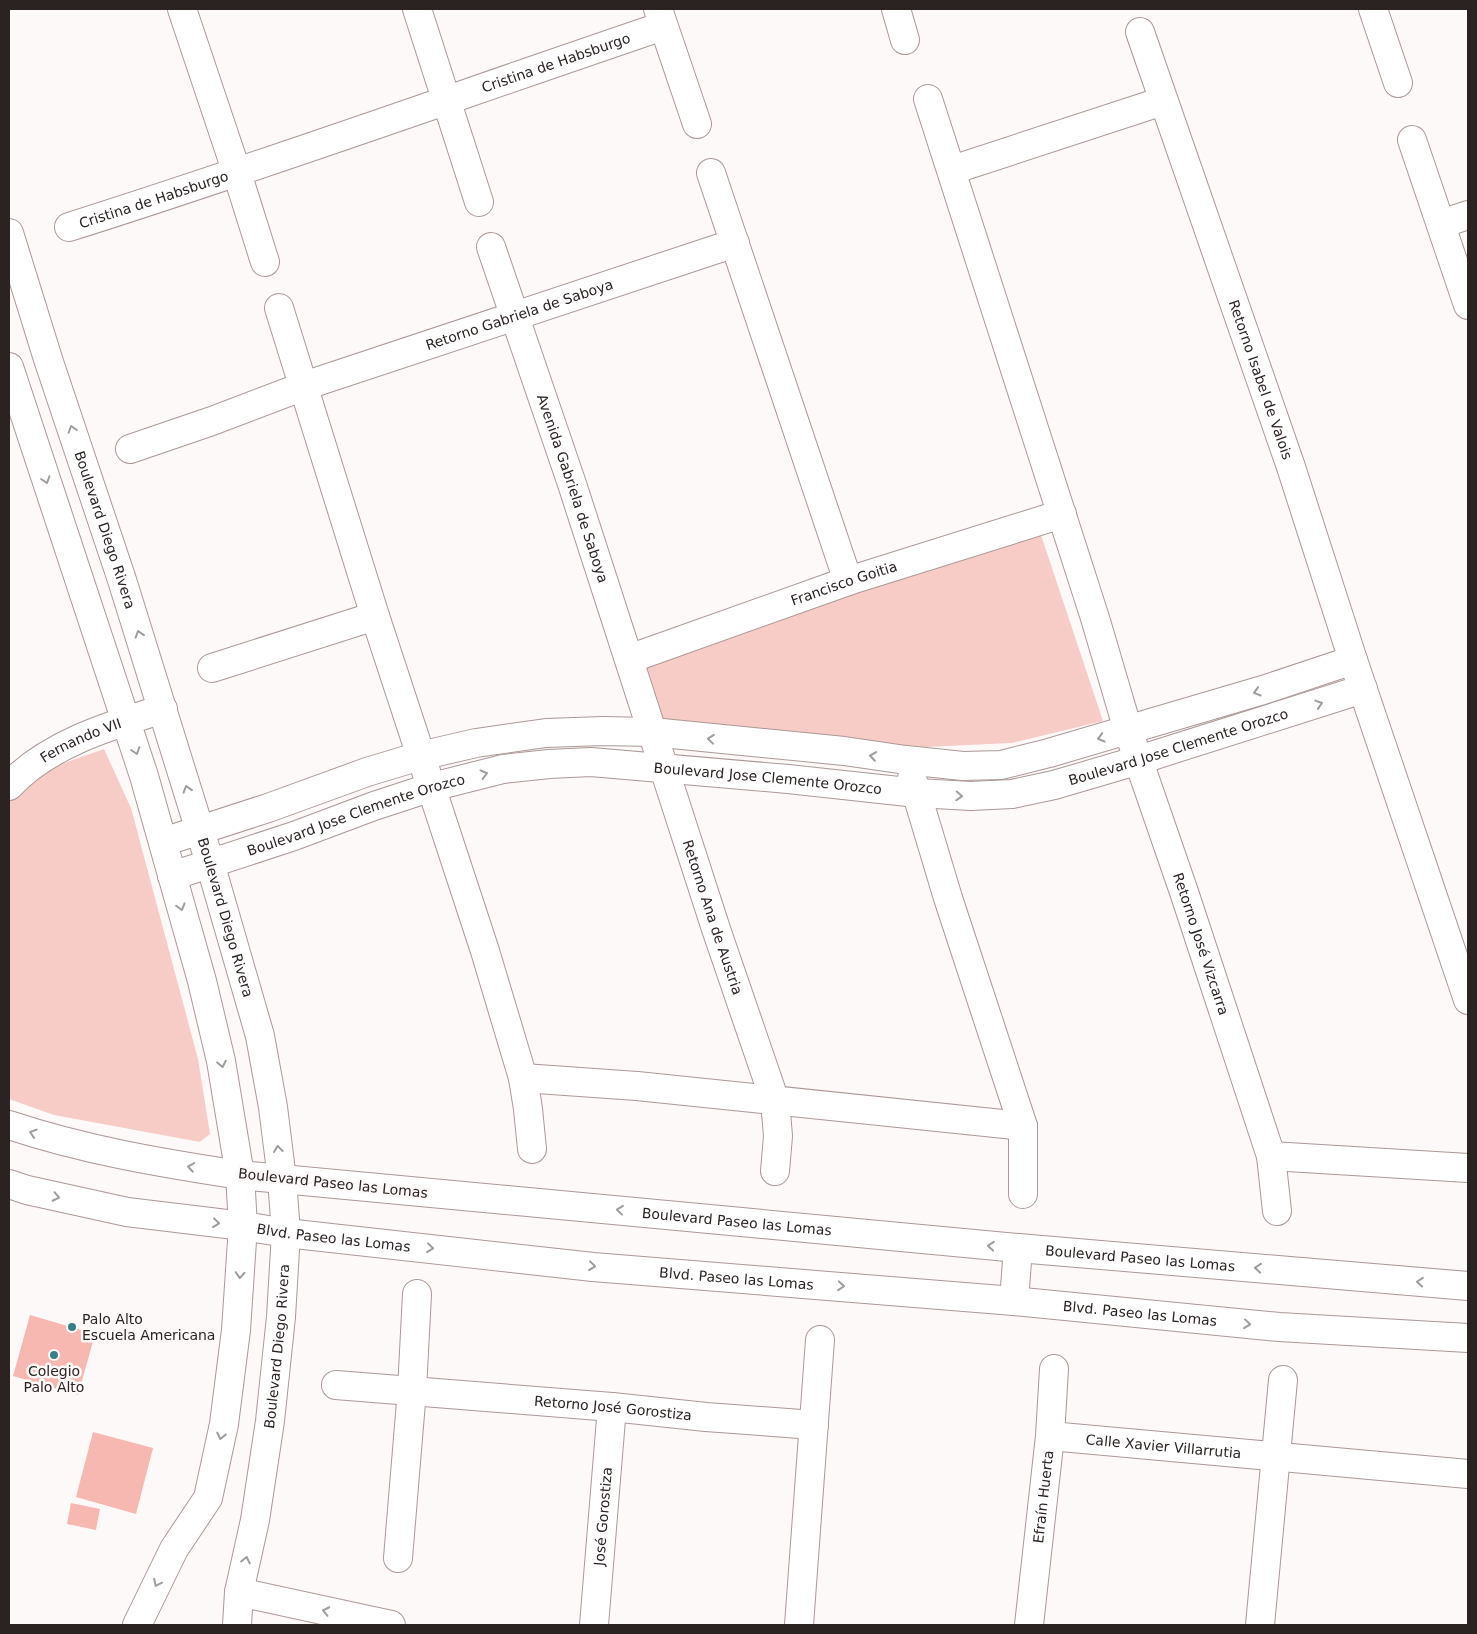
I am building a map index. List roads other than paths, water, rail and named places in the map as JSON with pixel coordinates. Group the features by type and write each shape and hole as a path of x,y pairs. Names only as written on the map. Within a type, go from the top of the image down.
{"street":[{"name":"Cristina de Habsburgo","path":"182,9 265,262"},
{"path":"417,9 479,202"},
{"path":"896,9 905,40"},
{"path":"1373,9 1398,83"},
{"name":"Cristina de Habsburgo","path":"69,227 237,173 447,99 661,17 697,124"},
{"name":"Retorno Isabel de Valois","path":"1140,32 1291,467 1353,660"},
{"path":"928,99 1095,618 1128,730"},
{"path":"952,170 1163,101"},
{"path":"1412,140 1468,305"},
{"path":"711,173 848,581"},
{"path":"1441,224 1468,215"},
{"name":"Boulevard Diego Rivera","path":"9,233 48,360 122,580 200,829 260,1036 273,1107 282,1179 286,1233 281,1317 270,1421 255,1520 239,1592 237,1625"},
{"name":"Retorno Gabriela de Saboya","path":"130,449 212,421 304,386 735,242"},
{"name":"Avenida Gabriela de Saboya","path":"491,247 652,732"},
{"path":"279,308 375,616 485,951 523,1078 532,1149"},
{"path":"9,367 144,776 202,980 221,1061 240,1174 243,1226 236,1330 224,1424 208,1498 174,1549 137,1625"},
{"name":"Francisco Goitia","path":"629,659 848,581 1062,514"},
{"path":"212,668 375,616"},
{"path":"162,842 268,808 367,772 420,756 476,743 546,733 652,732 844,751 962,766 1001,765 1049,753 1264,690 1353,660 1468,1000"},
{"name":"Boulevard Jose Clemente Orozco","path":"172,876 294,836 374,806 432,787 503,769 591,762 917,793 971,796 1012,794 1054,785 1139,760 1363,689"},
{"name":"Fernando VII","path":"9,786 39,760 71,743 126,721 163,709"},
{"name":"Retorno José Vizcarra","path":"1128,730 1271,1156 1277,1211"},
{"name":"Retorno Ana de Austria","path":"652,732 716,929 775,1101 778,1136 775,1171"},
{"path":"906,760 951,907 1023,1126 1024,1194"},
{"path":"523,1078 637,1086 1023,1126"},
{"name":"Boulevard Paseo las Lomas","path":"9,1125 48,1138 140,1160 282,1179 1018,1248 1468,1286"},
{"path":"1271,1156 1468,1168"},
{"name":"Blvd. Paseo las Lomas","path":"9,1184 27,1190 127,1212 286,1233 593,1267 1014,1301 1279,1327 1468,1338"},
{"path":"1014,1301 1018,1248"},
{"path":"398,1558 412,1390 417,1294"},
{"path":"800,1625 820,1340"},
{"name":"Efraín Huerta","path":"1029,1625 1050,1436 1054,1369"},
{"path":"1260,1625 1283,1380"},
{"name":"Retorno José Gorostiza","path":"336,1384 814,1425"},
{"name":"José Gorostiza","path":"594,1625 612,1407"},
{"name":"Calle Xavier Villarrutia","path":"1050,1436 1468,1474"},
{"path":"239,1592 358,1622 391,1625"}],"place":[{"name":"Palo Alto Escuela Americana","path":"72,1327"},
{"name":"Colegio Palo Alto","path":"54,1355"}]}
